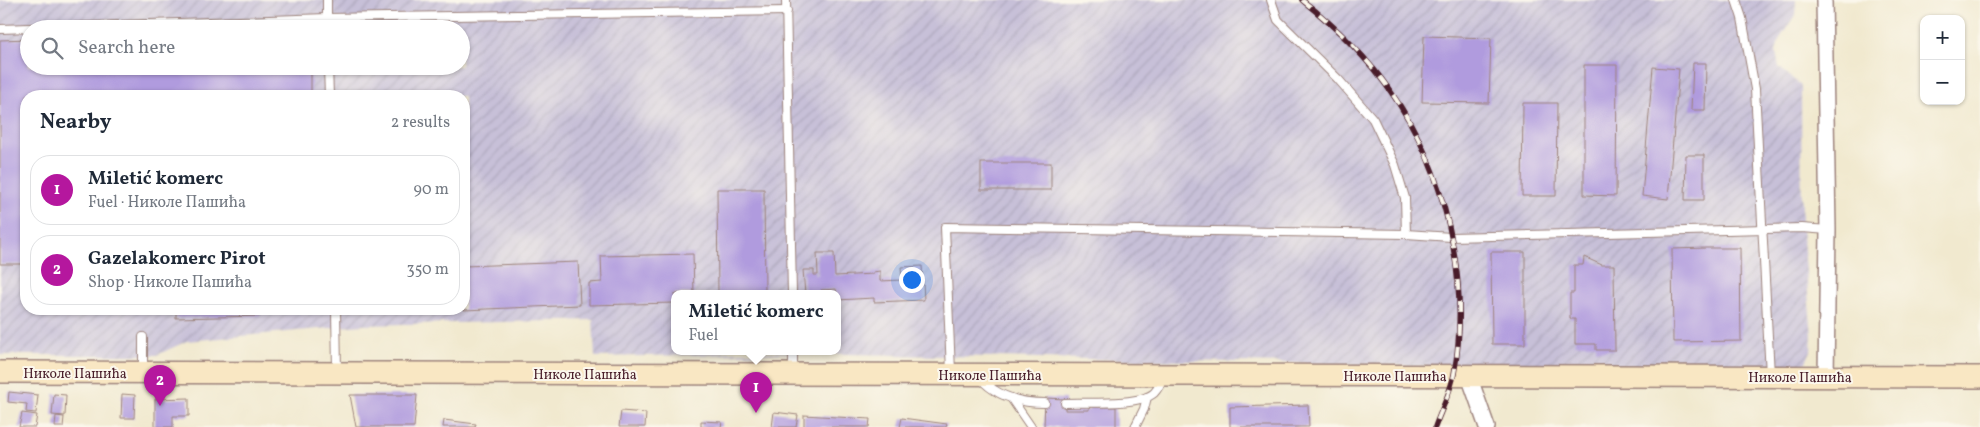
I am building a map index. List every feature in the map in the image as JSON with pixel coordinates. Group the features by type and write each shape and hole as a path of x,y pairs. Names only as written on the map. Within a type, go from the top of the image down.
{"main road":[{"name":"Николе Пашића","path":"0,372 1980,378"}],"street":[{"path":"1824,0 1828,230 1826,377"},
{"path":"1469,376 1487,427"}],"lane":[{"path":"327,0 327,18"},
{"path":"786,0 792,290"},
{"path":"1271,0 1278,20 1338,79 1373,119 1396,165 1405,198 1406,234"},
{"path":"1736,0 1742,18 1755,89 1770,377"},
{"path":"268,20 787,11"},
{"path":"0,29 20,28"},
{"path":"328,75 329,90"},
{"path":"952,375 945,227 1406,234 1451,237 1802,228 1828,230"},
{"path":"336,315 337,373"},
{"path":"143,337 144,373"},
{"path":"793,355 793,374"},
{"path":"978,375 987,386 1011,398 1032,403 1045,403"},
{"path":"1065,402 1124,402 1147,397 1159,387 1164,376"},
{"path":"1135,427 1144,409 1147,397"},
{"path":"1011,398 1031,427"}],"shaded area":[{"path":"0,0 1796,0 1795,15 1779,40 1776,52 1779,67 1801,86 1802,228 1812,335 1811,351 1806,362 1797,369 1787,373 841,354 841,290 671,290 671,355 694,355 595,357 593,320 363,325 187,341 157,355 0,355"}],"building":[{"path":"1424,36 1491,38 1489,103 1422,102"},
{"path":"20,39 20,75 311,75 311,90 20,90 20,264 0,264 0,40"},
{"path":"1693,63 1706,63 1705,110 1691,110"},
{"path":"1584,65 1617,65 1616,196 1584,195"},
{"path":"1653,67 1679,69 1668,199 1642,196"},
{"path":"1523,103 1557,103 1556,196 1522,196"},
{"path":"1686,155 1704,155 1704,200 1685,200"},
{"path":"981,163 1051,163 1051,190 981,190"},
{"path":"717,189 764,189 765,290 718,290"},
{"path":"1740,248 1741,341 1673,342 1672,249"},
{"path":"1491,252 1525,252 1525,344 1492,344"},
{"path":"817,253 834,253 835,276 873,274 873,272 880,271 880,281 902,280 901,267 922,266 924,300 874,302 874,298 841,300 841,290 805,290 803,270 814,270 814,275 818,275"},
{"path":"693,254 694,290 671,290 671,303 589,305 589,283 602,282 601,256"},
{"path":"1584,257 1602,265 1614,265 1615,350 1596,350 1596,344 1575,344 1575,319 1570,319 1570,293 1574,293 1574,265 1583,265"},
{"path":"578,262 580,305 470,310 470,266"},
{"path":"176,315 260,315 260,316 176,318"},
{"path":"9,392 38,395 36,413 26,412 27,404 8,402"},
{"path":"54,394 66,395 65,416 52,415"},
{"path":"122,394 135,395 134,418 121,418"},
{"path":"350,395 417,395 414,427 356,427"},
{"path":"189,398 189,416 173,416 173,427 155,427 155,399"},
{"path":"1045,398 1065,399 1065,410 1089,410 1089,407 1116,407 1116,427 1044,427"},
{"path":"1308,405 1309,427 1230,427 1230,407"},
{"path":"621,411 646,413 645,427 619,427"},
{"path":"774,412 798,415 796,427 772,427"},
{"path":"22,413 37,415 35,427 19,427"},
{"path":"804,415 870,419 869,427 804,427"},
{"path":"56,416 64,417 63,427 55,427"},
{"path":"902,418 947,424 946,427 900,427"},
{"path":"444,420 476,424 475,427 443,427"},
{"path":"701,421 722,422 721,427 701,427"}],"railway":[{"path":"1302,0 1350,43 1391,92 1410,122 1426,155 1439,191 1449,227 1456,264 1459,302 1458,338 1453,380 1435,427"}],"place":[{"name":"Gazelakomerc Pirot","path":"160,406"},
{"name":"Miletić komerc","path":"756,413"}]}
